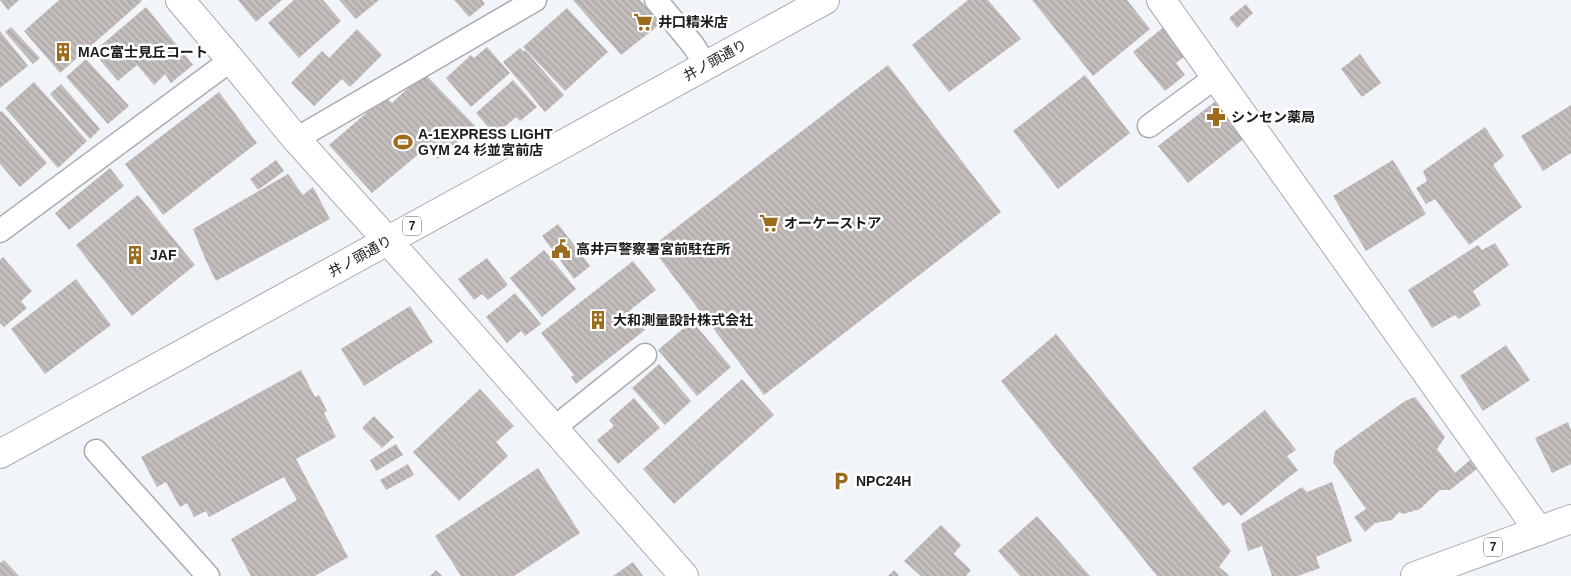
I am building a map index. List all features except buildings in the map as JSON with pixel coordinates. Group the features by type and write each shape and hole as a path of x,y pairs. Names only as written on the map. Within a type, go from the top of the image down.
{"street":[{"path":"180,0 296,139 684,576"},
{"name":"井ノ頭通り","path":"0,454 825,0"},
{"path":"1161,0 1539,530"},
{"name":"7","path":"1414,576 1571,518"}],"lane":[{"path":"296,139 535,0"},
{"path":"656,0 693,45 706,65"},
{"path":"0,231 231,60"},
{"path":"1149,126 1216,77"},
{"path":"554,428 645,355"},
{"path":"96,451 208,576"}],"place":[{"name":"井口精米店","path":"643,22"},
{"name":"MAC富士見丘コート","path":"63,52"},
{"name":"シンセン薬局","path":"1216,117"},
{"name":"A-1EXPRESS LIGHT GYM 24 杉並宮前店","path":"403,142"},
{"name":"オーケーストア","path":"769,223"},
{"name":"高井戸警察署宮前駐在所","path":"561,249"},
{"name":"JAF","path":"135,255"},
{"name":"大和測量設計株式会社","path":"598,320"},
{"name":"NPC24H","path":"841,481"}]}
